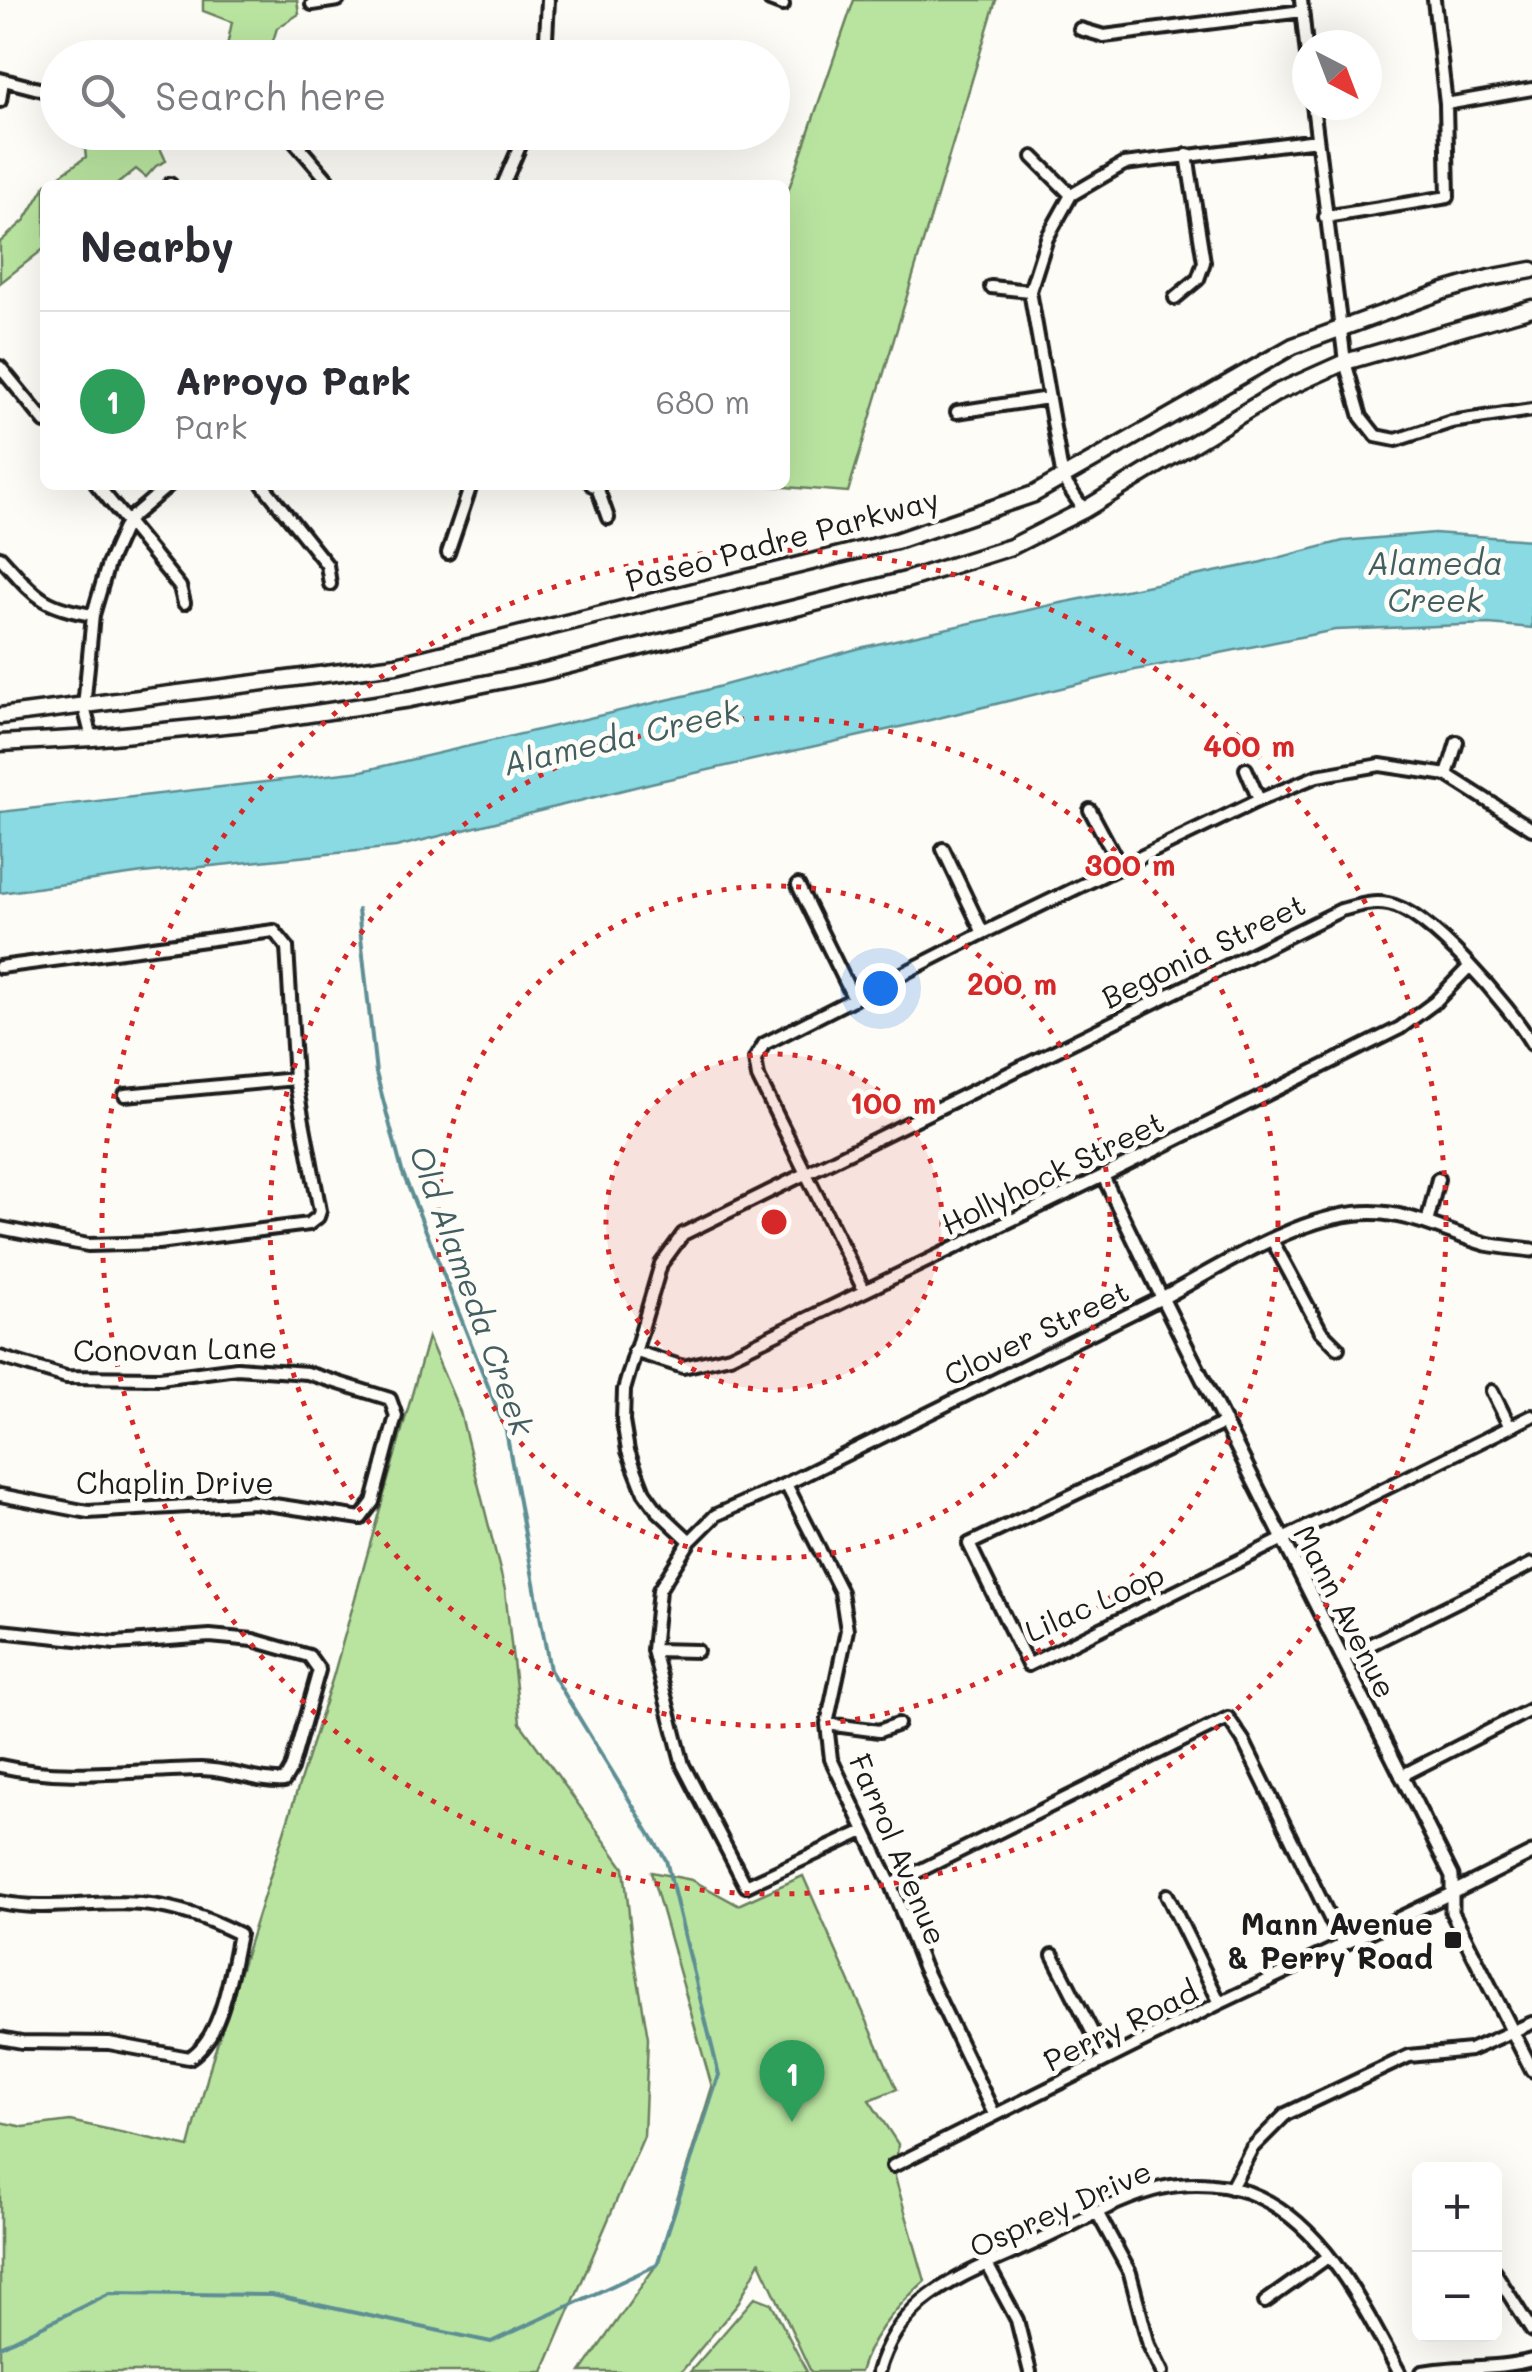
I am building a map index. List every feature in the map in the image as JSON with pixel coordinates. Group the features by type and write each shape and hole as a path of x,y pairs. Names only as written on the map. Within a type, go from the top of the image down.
{"main road":[{"name":"Paseo Padre Parkway","path":"0,716 396,665 896,542 984,514 1063,479 1293,346 1489,278 1532,270"},
{"path":"0,744 255,722 372,705 538,673 906,580 1011,547 1084,510 1278,392 1346,362 1532,308"}],"street":[{"path":"312,4 338,0"},
{"path":"546,40 548,0"},
{"path":"770,0 784,5"},
{"path":"1325,217 1448,197 1446,104 1434,0"},
{"path":"1080,29 1104,36 1301,5 1304,30"},
{"path":"0,102 2,79 40,89"},
{"path":"1446,104 1532,89"},
{"path":"1315,120 1340,328 1361,417 1376,436 1396,440 1451,422 1532,410"},
{"path":"1084,510 1063,479 1030,291 1046,238 1071,195 1124,164 1317,140"},
{"path":"301,150 328,180"},
{"path":"506,180 519,150"},
{"path":"1175,298 1198,279 1204,262 1187,155"},
{"path":"1033,157 1071,195"},
{"path":"991,288 1030,291"},
{"path":"0,367 40,416"},
{"path":"956,412 1048,398"},
{"path":"101,490 180,588 184,603"},
{"path":"92,738 84,707 93,615 108,564 127,521 163,490"},
{"path":"267,490 327,564 330,584"},
{"path":"448,553 469,490"},
{"path":"598,490 608,518"},
{"path":"0,558 39,598 60,610 93,615"},
{"path":"1447,775 1457,742"},
{"path":"864,1290 758,1077 755,1058 764,1044 983,933 1317,776 1380,765 1447,775 1532,829"},
{"path":"1246,768 1259,800"},
{"path":"1090,810 1121,868"},
{"path":"943,849 983,933"},
{"path":"798,885 854,999"},
{"name":"Begonia Street","path":"690,1541 644,1492 628,1451 623,1420 624,1390 661,1264 683,1234 1342,910 1388,904 1409,910 1517,1017 1532,1044"},
{"path":"0,966 274,932 288,946 294,1079 320,1210 318,1218 309,1224 158,1243 88,1244 0,1228"},
{"name":"Hollyhock Street","path":"634,1350 683,1367 730,1356 1400,1028 1435,1002 1469,967"},
{"path":"125,1095 294,1079"},
{"name":"Mann Avenue","path":"1103,1176 1452,1876 1452,1912 1532,2070"},
{"path":"1427,1223 1438,1179"},
{"name":"Clover Street","path":"864,1831 746,1886 683,1764 653,1650 659,1590 690,1541 716,1515 786,1484 1272,1240 1316,1222 1384,1212 1488,1244 1532,1250"},
{"path":"1272,1240 1321,1331 1338,1348"},
{"name":"Conovan Lane","path":"0,1357 66,1377 160,1378 237,1368 306,1372 390,1399 396,1416"},
{"path":"1492,1391 1510,1427"},
{"name":"Chaplin Drive","path":"0,1495 88,1512 254,1502 361,1518 373,1502 396,1416"},
{"path":"1284,1541 1532,1416"},
{"name":"Lilac Loop","path":"1224,1423 969,1544 1028,1665 1284,1541"},
{"name":"Farrol Avenue","path":"786,1484 841,1592 846,1630 827,1724 831,1759 994,2114"},
{"path":"1343,1658 1532,1564"},
{"path":"0,1631 115,1643 210,1636 253,1640 309,1656 319,1670 291,1769 284,1781 203,1769 83,1774 0,1766"},
{"path":"653,1650 697,1651"},
{"path":"1401,1776 1532,1709"},
{"path":"891,1885 1228,1718 1343,1945"},
{"path":"827,1724 879,1730 898,1724"},
{"name":"Perry Road","path":"893,2166 1532,1854"},
{"path":"1167,1895 1220,2003"},
{"path":"0,1902 22,1906 141,1904 197,1913 239,1934 224,1999 210,2037 200,2052 190,2058 109,2043 0,2038"},
{"path":"1054,1955 1106,2059"},
{"path":"1231,2188 1252,2148 1286,2114 1409,2056 1470,2050 1532,2023"},
{"name":"Osprey Drive","path":"878,2372 885,2347 902,2323 939,2290 1158,2188 1190,2183 1258,2196 1289,2216 1328,2257 1400,2372"},
{"path":"1098,2214 1130,2273 1149,2345 1162,2372"},
{"path":"1265,2302 1328,2257"},
{"path":"988,2266 1016,2320 1030,2372"},
{"path":"1502,2284 1532,2331"},
{"path":"1422,2372 1507,2367 1532,2360"}],"green space":[{"path":"203,0 297,0 299,14 277,28 273,40 228,40 232,22 203,11"},
{"path":"854,0 996,0 848,492 790,487 790,186"},
{"path":"85,150 161,150 166,161 146,177 136,169 122,180 53,180 86,157"},
{"path":"40,194 40,252 0,283 0,242 25,220"},
{"path":"428,1337 460,1412 505,1590 520,1723 624,1868 648,2038 644,2136 543,2372 0,2372 0,2122 24,2127 70,2121 189,2147 212,2060 333,1677"},
{"path":"651,1872 692,1880 738,1905 803,1876 897,2089 869,2100 898,2144 895,2177 925,2281 886,2322 860,2372 811,2372 760,2262 737,2305 681,2372 581,2372 657,2264 712,2087"},
{"path":"755,2297 771,2303 807,2372 690,2372"}],"water":[{"name":"Alameda Creek","path":"1434,533 1532,540 1532,628 1489,624 1335,630 1135,670 396,847 143,873 0,893 0,812 362,771 1051,605 1254,564 1343,541"}],"waterway":[{"name":"Old Alameda Creek","path":"0,2347 110,2293 272,2295 491,2342 657,2265 719,2075 666,1860 550,1670 506,1431 402,1171 376,1073 358,910"}],"place":[{"name":"Mann Avenue & Perry Road","path":"1453,1940"},
{"name":"Arroyo Park","path":"792,2122"}]}
